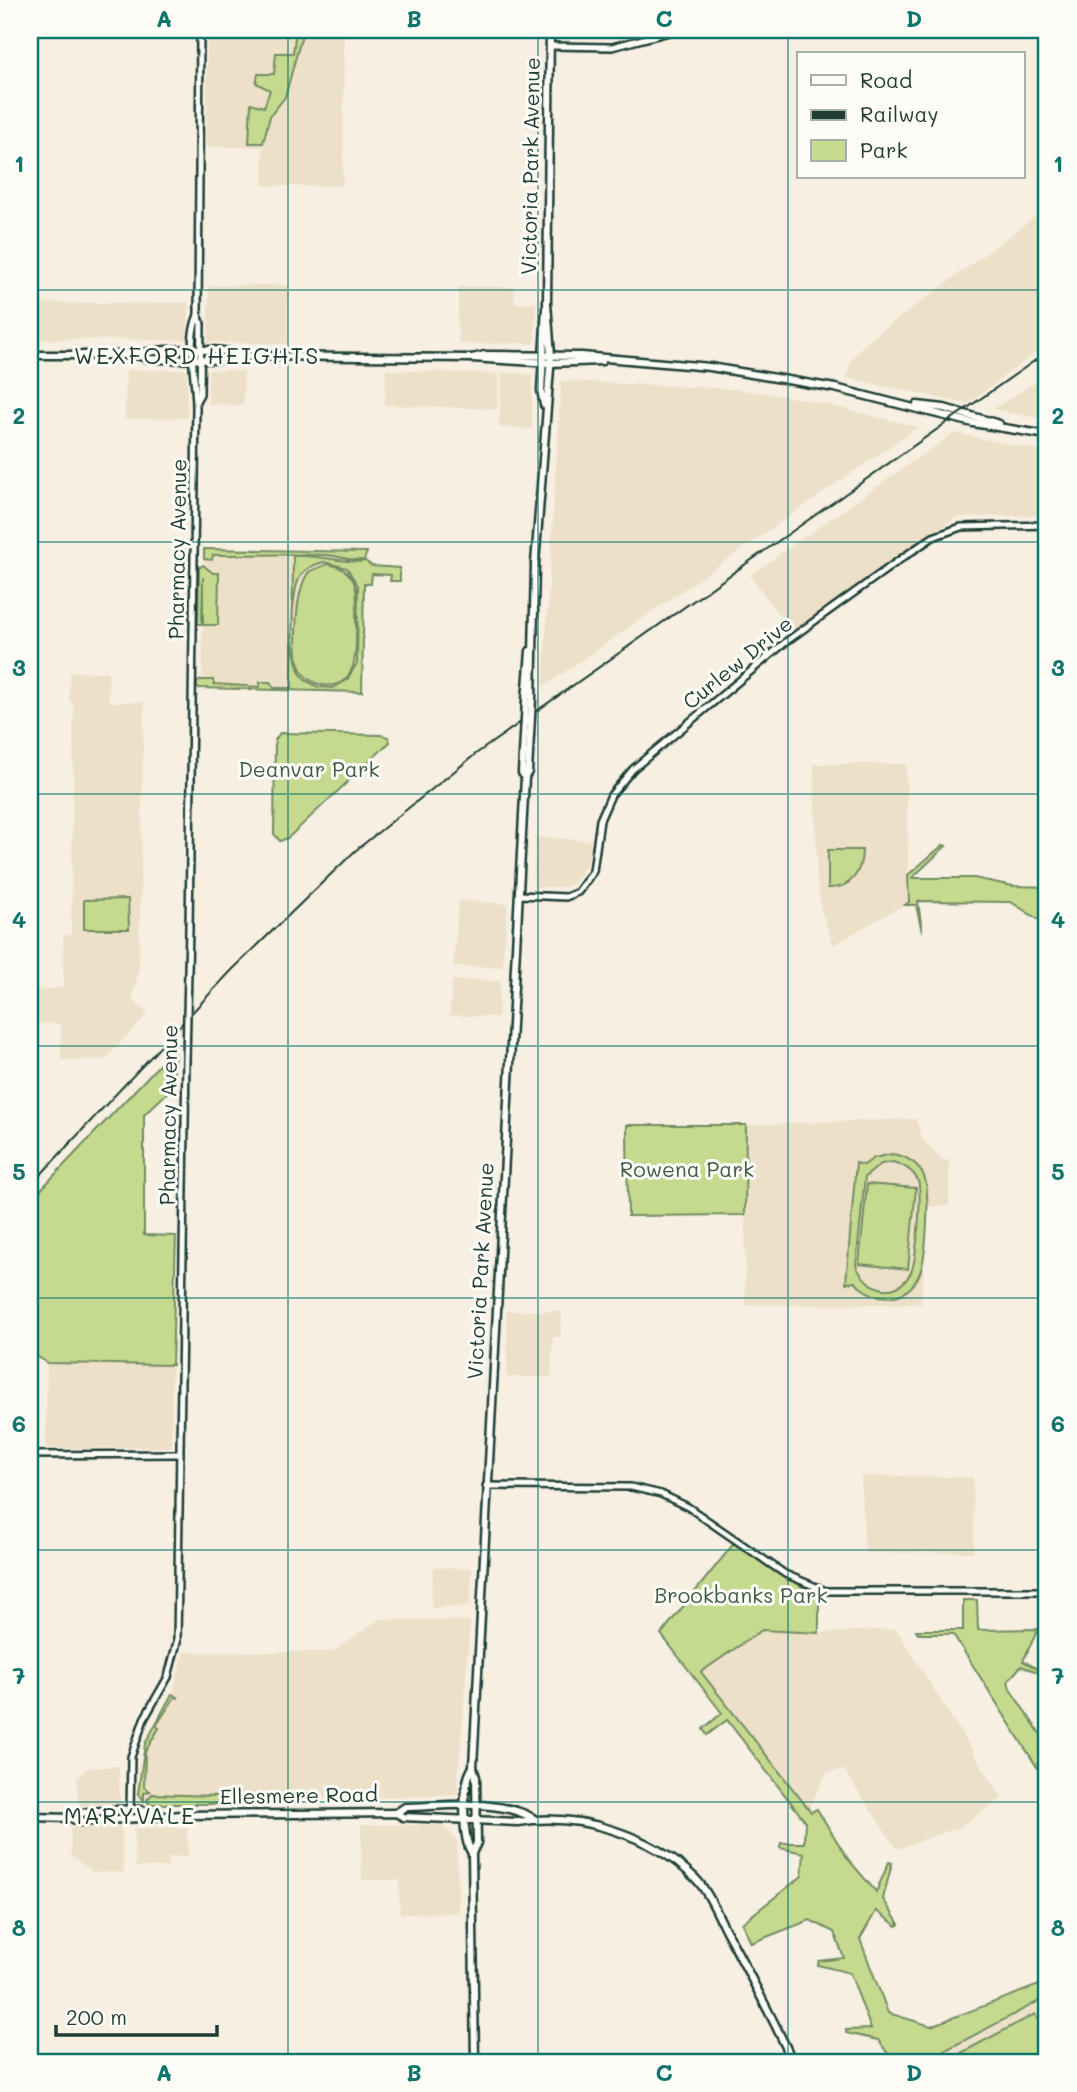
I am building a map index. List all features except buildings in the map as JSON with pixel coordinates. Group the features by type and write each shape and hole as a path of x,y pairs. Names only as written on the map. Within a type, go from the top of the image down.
{"main road":[{"name":"Victoria Park Avenue","path":"475,2062 472,1853 477,1843 473,1767 525,777 522,773 527,735 544,407 549,391 547,303 550,30"},
{"path":"137,355 148,351 197,351 236,352 243,356 472,358 547,363 611,359"},
{"path":"30,355 137,355 149,359 197,360 236,360 243,356"},
{"path":"472,358 485,355 547,355 710,366 905,404 962,421 1047,435"},
{"name":"Victoria Park Avenue","path":"472,1853 465,1843 467,1775 473,1767"},
{"name":"Ellesmere Road","path":"396,1813 405,1807 476,1806 519,1810 535,1819"},
{"name":"Ellesmere Road","path":"30,1817 72,1818 78,1813 130,1816 152,1811 161,1816 396,1813 403,1817 476,1818 518,1822 535,1819"},
{"path":"535,1819 585,1824 629,1835 664,1853 697,1880 755,1984 793,2062"}],"street":[{"name":"Pharmacy Avenue","path":"130,1816 131,1757 144,1718 168,1677 177,1642 200,30"},
{"path":"550,46 621,46 677,30"},
{"path":"685,30 760,30"},
{"name":"Curlew Drive","path":"519,895 566,897 578,892 593,871 600,820 611,795 633,769 787,641 905,556 933,537 961,527 1047,525"},
{"path":"30,1455 180,1454"},
{"path":"486,1486 631,1487 661,1494 688,1507 785,1574 825,1591 1047,1591"}],"shaded area":[{"path":"207,30 344,30 343,186 263,186 263,147 207,147"},
{"path":"1047,208 1047,344 967,404 847,378 851,361 863,345"},
{"path":"288,285 288,344 208,342 209,286"},
{"path":"458,287 514,287 515,303 536,303 535,343 458,344"},
{"path":"30,303 189,303 187,340 30,339"},
{"path":"126,370 187,370 187,418 125,419"},
{"path":"208,370 244,371 243,405 208,404"},
{"path":"386,370 499,374 497,409 385,405"},
{"path":"502,372 532,375 532,429 499,427"},
{"path":"1047,375 1047,420 993,409"},
{"path":"561,381 734,389 803,399 918,427 543,687"},
{"path":"954,433 1047,452 1047,515 957,517 791,632 750,575"},
{"path":"204,549 364,552 362,692 202,688"},
{"path":"70,672 108,672 109,702 144,702 139,967 132,999 148,1014 104,1060 61,1060 61,1024 33,1023 34,990 64,988 63,936 71,935 74,703 69,702"},
{"path":"814,764 906,764 909,902 833,945 821,909 817,875"},
{"path":"536,837 593,841 587,864 573,884 566,887 533,887"},
{"path":"459,900 508,904 502,967 453,966"},
{"path":"452,980 500,981 498,1017 450,1015"},
{"path":"916,1119 922,1139 941,1159 949,1161 949,1206 929,1206 921,1304 745,1305 746,1125"},
{"path":"507,1311 562,1311 560,1337 553,1337 551,1377 507,1377"},
{"path":"47,1363 172,1365 171,1447 46,1448"},
{"path":"861,1476 973,1477 974,1552 865,1553"},
{"path":"433,1567 472,1569 470,1606 431,1608"},
{"path":"380,1619 470,1621 457,1795 137,1804 138,1770 147,1742 170,1701 184,1652 332,1652"},
{"path":"896,1629 1002,1798 960,1827 897,1849 844,1770 827,1772 809,1808 701,1671 762,1630 819,1633"},
{"path":"119,1766 120,1803 78,1806 77,1778 87,1768"},
{"path":"361,1825 442,1825 457,1840 458,1913 400,1914 399,1880 362,1880"},
{"path":"121,1827 124,1872 93,1872 71,1856 70,1828"},
{"path":"187,1827 188,1856 169,1857 168,1867 135,1867 134,1828"},
{"path":"1047,1997 1047,2062 923,2062"}],"green space":[{"path":"296,30 303,31 285,97 270,116 263,143 249,143 251,103 264,107 270,90 256,83 258,74 274,74 276,53 293,53"},
{"path":"204,549 367,552 364,560 330,555 213,555 212,560 204,559"},
{"path":"293,556 365,561 372,566 400,568 400,581 390,581 391,575 372,574 371,584 364,584 362,692 197,688 197,682 213,680 214,684 260,687 260,682 270,682 274,688 292,688","holes":["324,562 347,568 358,586 357,663 347,680 333,688 318,687 305,680 296,660 293,612 297,584 303,572 317,564"]},
{"path":"328,564 349,575 356,586 357,596 354,664 344,681 335,685 322,685 310,680 301,670 296,649 298,603 305,578 310,571"},
{"path":"203,565 213,573 219,573 218,625 203,625 203,577 202,624 198,624 199,568"},
{"name":"Deanvar Park","path":"280,733 381,735 388,737 390,742 288,838 280,841 274,834 275,740"},
{"path":"943,845 946,846 912,878 974,878 1013,886 1047,887 1047,925 1011,902 918,901 922,932 916,905 905,905 909,902 908,875"},
{"path":"828,850 862,850 858,872 849,882 836,888 828,888"},
{"path":"128,899 129,929 84,929 84,900"},
{"path":"175,1048 173,1087 144,1115 144,1235 176,1236 172,1365 47,1363 30,1351 30,1201"},
{"name":"Rowena Park","path":"627,1125 746,1125 745,1215 628,1216"},
{"path":"892,1154 910,1160 923,1174 927,1194 926,1241 918,1277 905,1292 888,1297 862,1289 855,1282 846,1283 856,1163 864,1165 874,1158","holes":["893,1162 904,1166 916,1177 919,1199 913,1268 904,1282 889,1289 873,1285 866,1280 856,1265 865,1177 881,1164"]},
{"path":"867,1184 916,1188 908,1269 859,1264"},
{"name":"Brookbanks Park","path":"735,1542 819,1598 819,1633 762,1630 701,1672 811,1812 817,1809 848,1859 876,1892 889,1862 892,1863 883,1899 899,1924 897,1926 876,1911 860,1939 888,2013 931,2026 1047,1982 1047,1997 923,2062 894,2062 878,2040 846,2033 846,2030 871,2029 850,1973 818,1965 819,1961 844,1958 834,1932 810,1920 751,1943 742,1923 802,1876 804,1853 780,1848 781,1843 804,1843 805,1821 727,1720 707,1735 703,1729 722,1713 661,1634"},
{"path":"963,1600 977,1600 978,1630 1038,1629 1023,1661 1044,1672 1043,1674 1021,1666 1008,1681 1010,1689 1047,1744 1047,1783 953,1634 918,1634 916,1630 963,1630"},
{"path":"172,1694 179,1698 175,1697 156,1726 159,1728 145,1752 144,1787 150,1791 144,1793 144,1800 138,1794 145,1744"},
{"path":"152,1794 249,1797 251,1794 254,1804 149,1804 147,1800"},
{"path":"1035,2014 1047,2038 1047,2058 1038,2062 966,2062 961,2053"}],"railway":[{"path":"30,1186 231,971 355,851 477,753 1047,352"}],"district":[{"name":"WEXFORD HEIGHTS","path":"197,356"},
{"name":"MARYVALE","path":"130,1816"}]}
